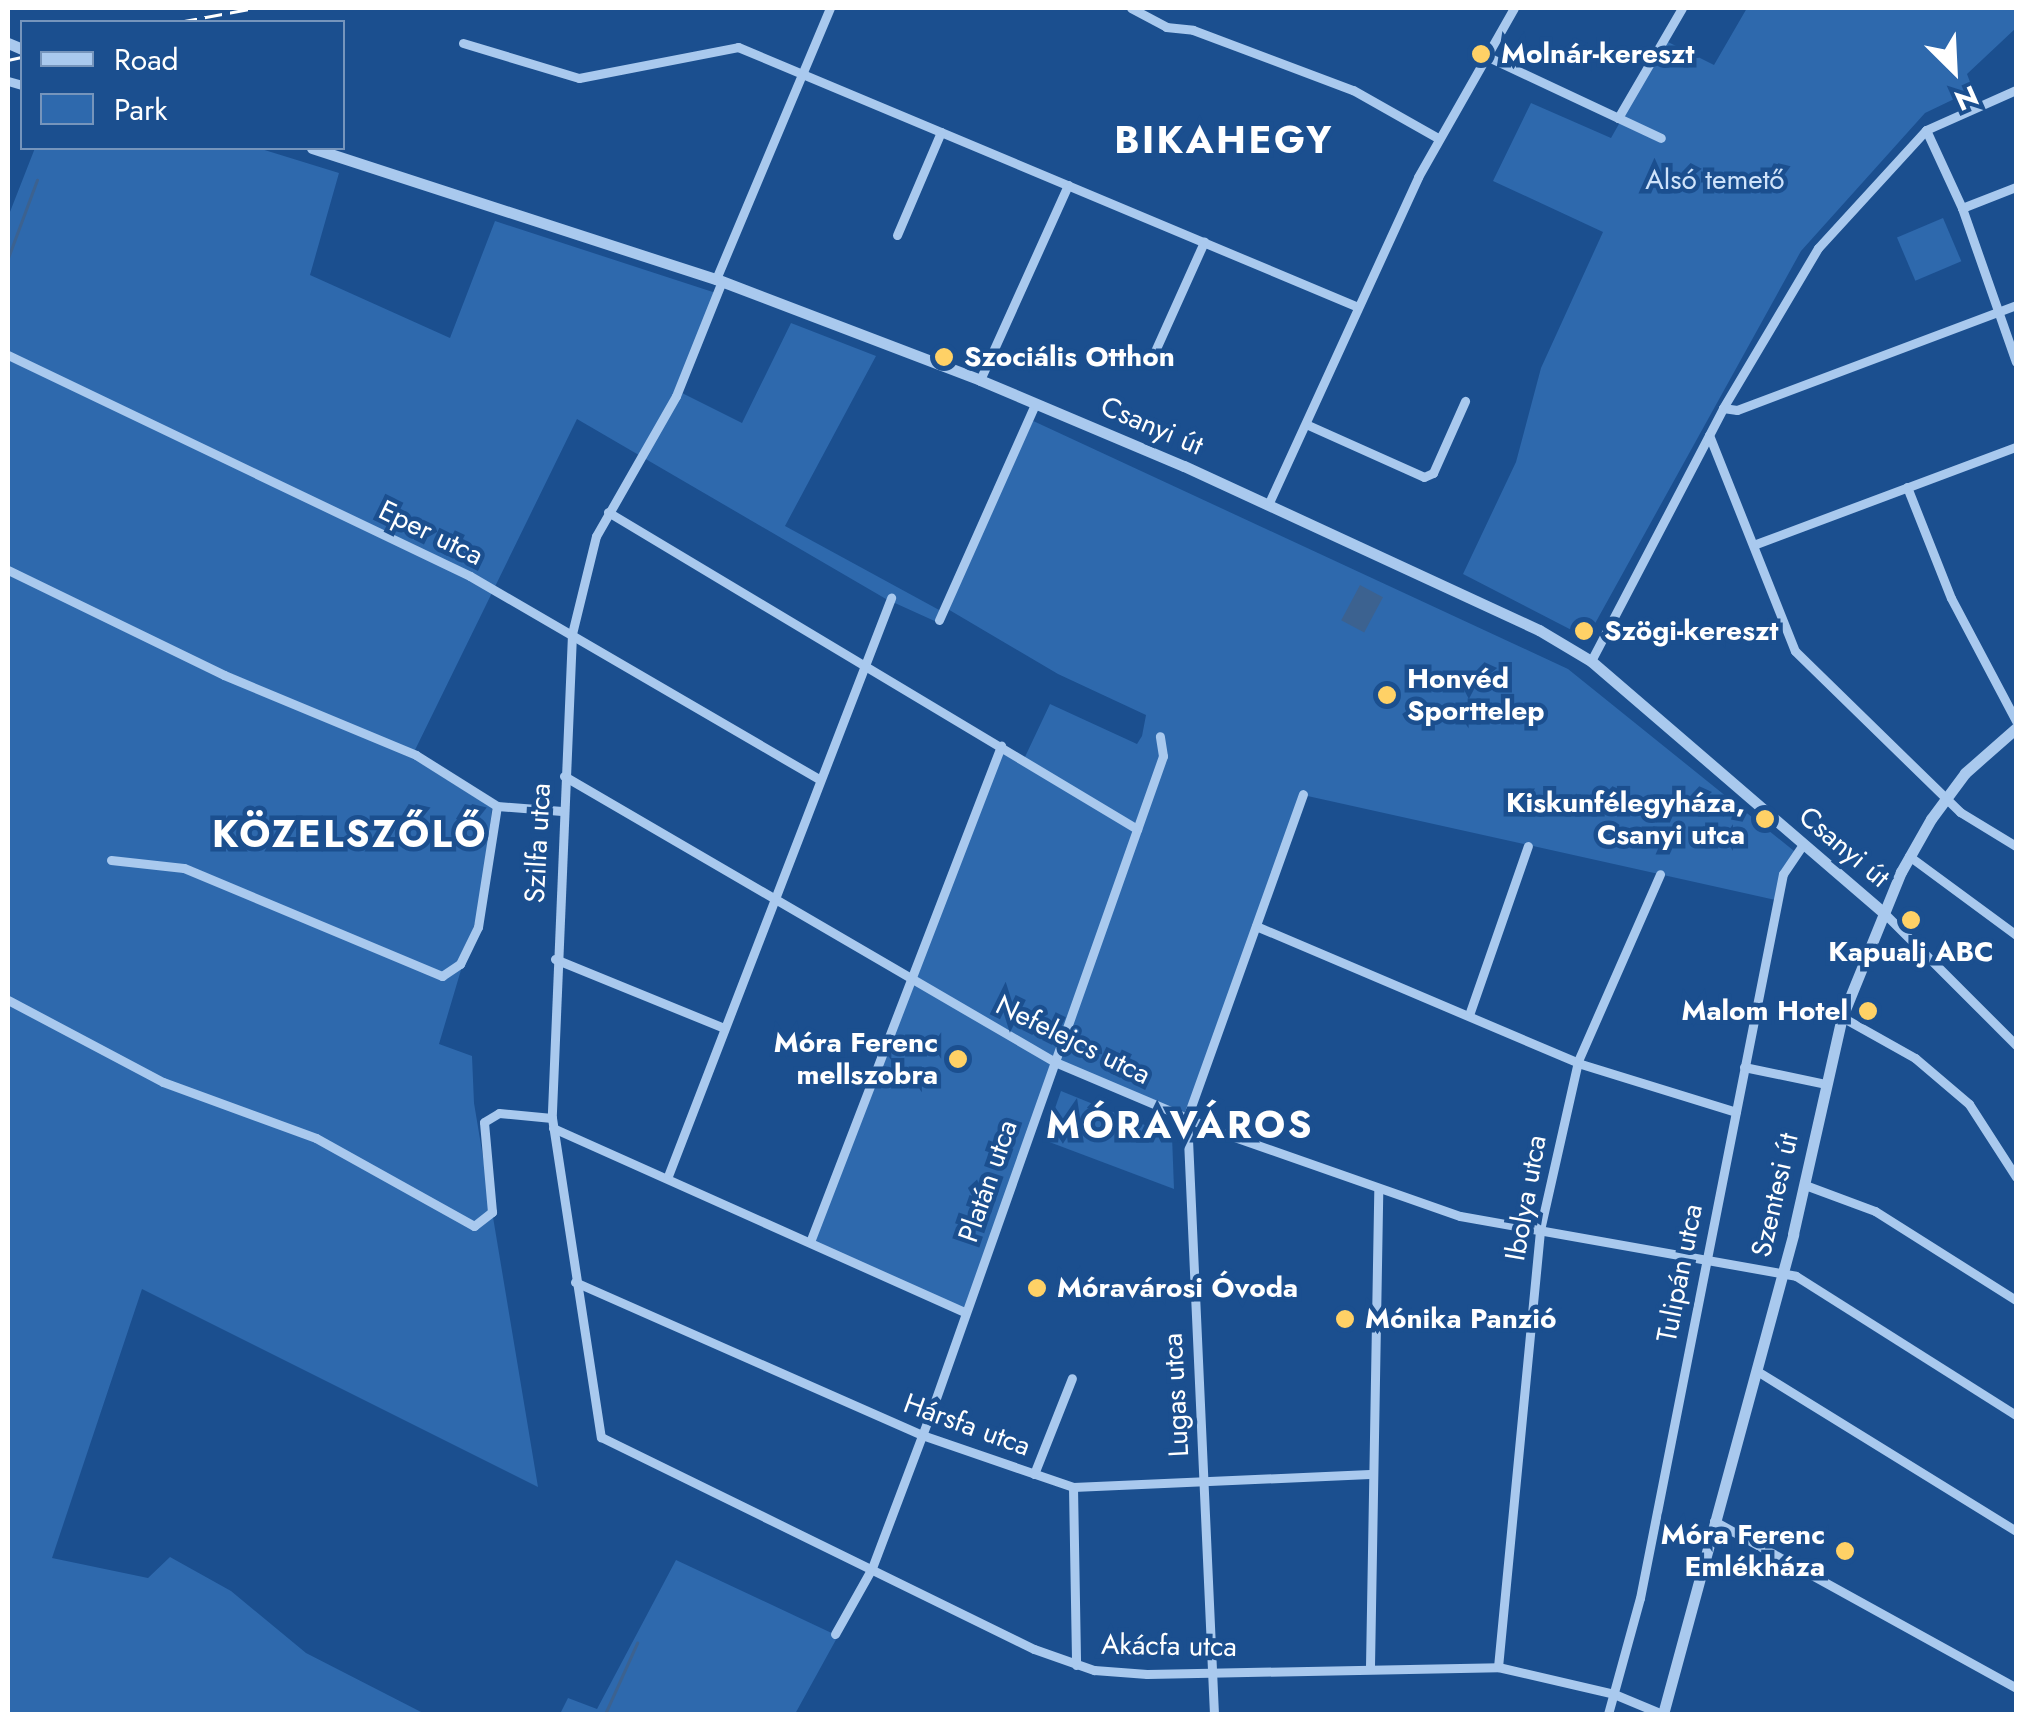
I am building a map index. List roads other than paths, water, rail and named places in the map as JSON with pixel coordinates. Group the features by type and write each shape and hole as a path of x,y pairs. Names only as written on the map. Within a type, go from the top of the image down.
{"street":[{"name":"Szilfa utca","path":"601,1437 552,1124 555,959 572,634 585,572 608,512 676,396 830,8"},
{"path":"1131,8 1166,27 1194,30 1353,90 1438,138"},
{"path":"1268,505 1438,138 1514,8"},
{"path":"1618,118 1682,8"},
{"path":"463,44 578,78 730,47 1358,307"},
{"path":"1486,56 1661,138"},
{"path":"1591,661 1723,408 1818,248 1926,130 2016,90"},
{"path":"1926,130 1962,208 2016,362"},
{"path":"897,236 940,132"},
{"name":"Csanyi út","path":"318,150 719,280 980,380 1268,505 1538,630 1591,661 1884,913"},
{"path":"980,380 1068,185"},
{"path":"1962,208 2016,187"},
{"path":"1154,351 1204,242"},
{"path":"1723,408 1738,410 2016,305"},
{"name":"Eper utca","path":"8,356 470,576 820,780"},
{"path":"1308,425 1424,477 1433,473 1465,401"},
{"path":"939,620 1035,404"},
{"path":"1709,435 1756,544 1795,651 1945,797 2016,846"},
{"path":"1756,544 2016,446"},
{"path":"1906,486 1950,598 2016,724"},
{"path":"608,512 1137,829"},
{"path":"8,570 224,675 416,755 497,806 562,810"},
{"path":"668,1176 891,598"},
{"name":"Szentesi út","path":"1662,1714 1783,1272 1842,1018 1909,856 1945,797 2016,724"},
{"name":"Platán utca","path":"835,1634 872,1568 922,1435 1163,756 1160,736"},
{"path":"810,1242 1002,746"},
{"name":"Nefelejcs utca","path":"564,776 1055,1062 1187,1118 1460,1216 1783,1272 2016,1415"},
{"name":"Lugas utca","path":"1214,1714 1187,1118 1303,794"},
{"path":"111,860 184,868 442,976 460,964 478,928 497,806"},
{"name":"Tulipán utca","path":"1608,1714 1640,1598 1781,883 1803,844"},
{"path":"1468,1015 1528,846"},
{"path":"1909,856 2016,935"},
{"name":"Ibolya utca","path":"1498,1668 1540,1230 1577,1063 1660,874"},
{"path":"1884,913 2016,1045"},
{"path":"1256,926 1577,1063 1736,1112"},
{"path":"555,959 724,1028"},
{"path":"8,1000 163,1082 316,1138 474,1226 492,1212 484,1122 498,1113 552,1124 966,1312"},
{"path":"1842,1018 1915,1058 1970,1104 2016,1177"},
{"path":"1744,1067 1826,1084"},
{"path":"1804,1185 1874,1211 2016,1300"},
{"path":"1370,1666 1370,1474 1378,1188"},
{"name":"Hársfa utca","path":"575,1282 922,1435 1073,1487 1370,1474"},
{"path":"1757,1372 2016,1531"},
{"path":"1034,1474 1072,1378"},
{"name":"Akácfa utca","path":"601,1437 1076,1665 1126,1674 1370,1666 1498,1668 1614,1694 1662,1714"},
{"path":"1073,1487 1076,1665"},
{"path":"1714,1521 2016,1688"}],"waterway":[{"path":"8,258 37,180"},
{"path":"605,1714 637,1643"}],"railway":[{"path":"190,20 255,8"},
{"path":"8,60 20,57"}],"place":[{"name":"Molnár-kereszt","path":"1481,54"},
{"name":"Szociális Otthon","path":"944,357"},
{"name":"Szögi-kereszt","path":"1584,631"},
{"name":"Honvéd Sporttelep","path":"1387,695"},
{"name":"Kiskunfélegyháza, Csanyi utca","path":"1765,819"},
{"name":"Kapualj ABC","path":"1911,920"},
{"name":"Malom Hotel","path":"1868,1011"},
{"name":"Móra Ferenc mellszobra","path":"958,1059"},
{"name":"Móravárosi Óvoda","path":"1037,1288"},
{"name":"Mónika Panzió","path":"1345,1319"},
{"name":"Móra Ferenc Emlékháza","path":"1845,1551"}],"district":[{"name":"BIKAHEGY","path":"1224,140"},
{"name":"KÖZELSZŐLŐ","path":"350,834"},
{"name":"MÓRAVÁROS","path":"1180,1125"}],"park label":[{"name":"Alsó temető","path":"1715,180"}]}
